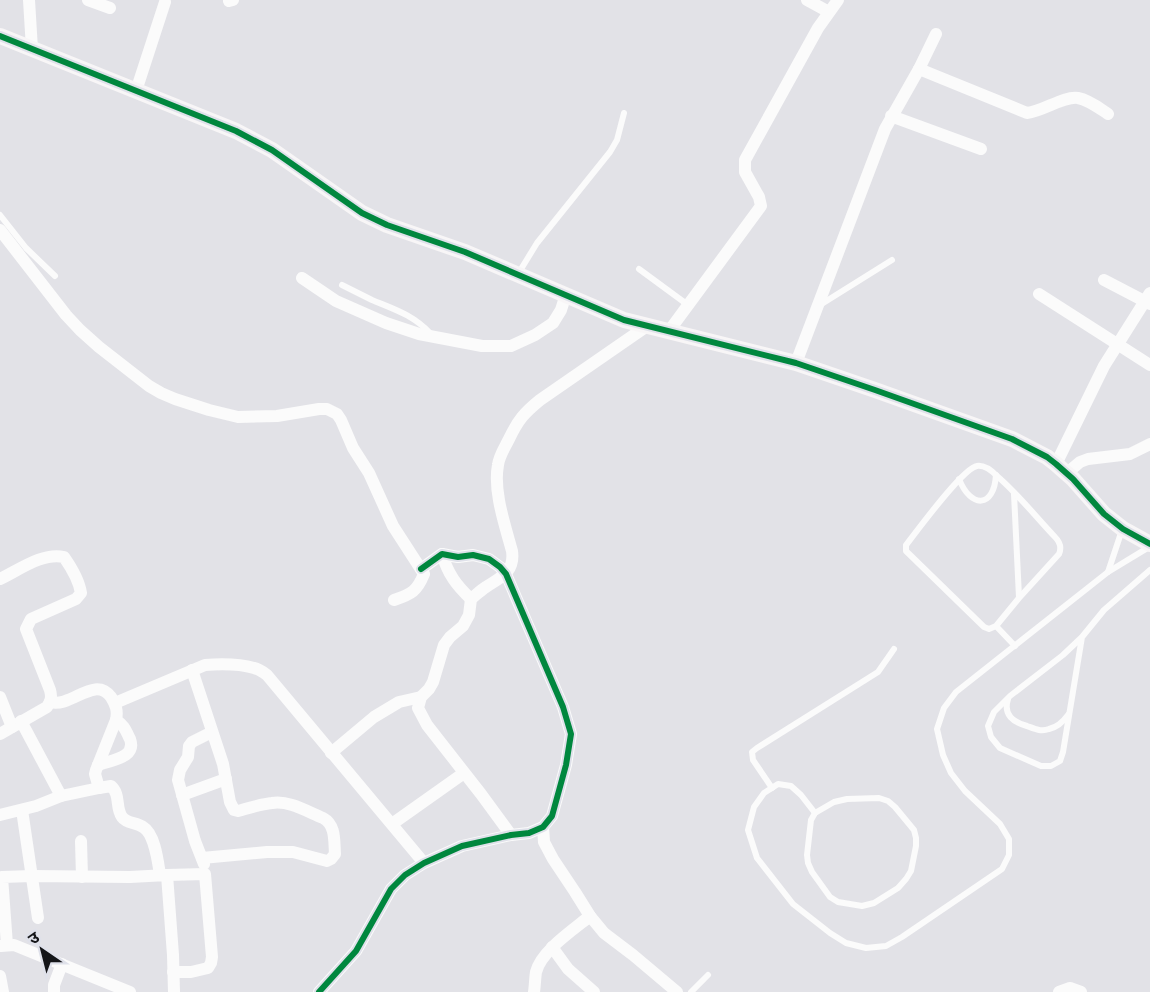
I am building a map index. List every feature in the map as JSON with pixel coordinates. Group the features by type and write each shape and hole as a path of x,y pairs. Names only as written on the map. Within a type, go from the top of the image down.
{"street":[{"path":"30,0 32,49"},
{"path":"88,0 110,8"},
{"path":"807,0 829,12"},
{"path":"669,331 761,206 759,197 745,172 745,160 818,28 837,0"},
{"path":"136,91 165,2"},
{"path":"796,363 885,129 936,34"},
{"path":"0,36 236,131 272,150 362,213 387,225 465,252 624,320 796,363 1012,439 1047,457 1104,514 1123,529 1150,545"},
{"path":"919,69 1027,113 1036,112 1066,99 1077,98 1089,102 1108,114"},
{"path":"891,116 981,149"},
{"path":"0,230 80,330 149,386 161,393 209,410 238,417 277,416 319,409 327,409 336,414 369,473 393,526 424,574 419,587 414,592 394,600"},
{"path":"302,278 330,298 386,323 419,334 482,346 511,346 536,335 553,323 561,310 566,294"},
{"path":"1061,469 1104,366 1148,299 1104,280"},
{"path":"1039,294 1150,365"},
{"path":"511,835 427,725 418,708 421,698 433,682 444,645 463,626 469,615 471,599 506,574 511,566 513,558 498,495 498,465 500,456 517,422 540,400 647,326"},
{"path":"1061,469 1088,459 1130,454 1150,444"},
{"path":"320,992 356,951 391,889 405,875 424,862 462,846 529,833 543,827 552,816 566,765 571,734 563,707 506,574 489,559 473,555 458,557 442,554 421,568"},
{"path":"442,554 447,571 471,599"},
{"path":"0,579 38,560 57,555 64,557 80,585 81,592 76,599 31,619 26,629 52,696 46,706 0,734"},
{"path":"115,703 205,665 254,667 260,670 267,675 424,862"},
{"path":"192,670 223,764 230,802 234,810 280,803 329,821 333,830 335,854 327,861 293,852 202,858"},
{"path":"50,702 57,704 93,689 99,689 104,690 115,703 118,713 117,720 96,774 99,788"},
{"path":"0,697 61,796"},
{"path":"331,753 374,717 399,702 421,698"},
{"path":"98,765 130,753 131,743 125,728 117,720"},
{"path":"173,972 191,972 208,968 212,957 205,866 182,795 178,774 188,757 189,746 195,739 212,732"},
{"path":"392,824 464,773"},
{"path":"182,795 225,779"},
{"path":"0,814 36,806 61,796 111,786 115,789 123,819 144,827 151,836 155,848 163,875 176,992"},
{"path":"22,810 38,918"},
{"path":"543,827 544,842 590,916 604,933 633,955 673,991"},
{"path":"81,841 82,877"},
{"path":"129,992 14,945 3,946 1,877 205,874"},
{"path":"534,992 536,972 540,962 552,947 590,916"},
{"path":"552,947 568,969 594,992"},
{"path":"54,992 54,985 62,964"},
{"path":"176,992 191,972"},
{"path":"0,976 3,992"},
{"path":"1059,992 1070,988 1081,992"}],"lane":[{"path":"518,274 537,243 610,152 617,140 624,113"},
{"path":"0,215 26,248 55,276"},
{"path":"817,307 892,260"},
{"path":"639,269 688,305"},
{"path":"342,285 402,312 419,322 434,336"},
{"path":"976,466 984,467 996,475 1059,542 1061,549 996,626 989,629 984,627 906,551 906,546 969,469 976,466"},
{"path":"959,479 964,490 972,499 982,501 990,496 996,487 996,475"},
{"path":"1014,493 1019,598"},
{"path":"1108,572 1123,529"},
{"path":"815,813 801,795 790,786 778,784 764,793 754,807 748,831 757,858 793,904 846,943 866,948 886,946 902,938 1002,869 1009,855 1009,840 1000,824 965,791 951,773 943,755 937,729 944,708 956,692 1108,572 1150,545"},
{"path":"1082,637 1060,761 1051,766 1041,766 1000,748 991,737 988,726 994,712 1010,696 1063,655 1082,637 1104,610 1150,570"},
{"path":"996,626 1015,646"},
{"path":"772,788 753,760 752,752 878,672 894,650"},
{"path":"1010,696 1007,705 1008,714 1015,722 1041,731 1052,729 1069,714"},
{"path":"879,798 888,801 914,830 916,838 911,871 906,879 898,888 874,903 862,906 838,902 830,897 808,863 810,825 815,813 834,802 847,799 879,798"},
{"path":"691,992 708,975"}],"cycle path":[{"path":"0,36 236,131 272,150 362,213 387,225 465,252 624,320 796,363 1012,439 1047,457 1073,479 1104,514 1123,529 1150,544"},
{"path":"319,992 356,951 391,889 405,875 424,863 462,846 529,833 543,827 552,816 566,765 571,734 563,707 506,574 489,559 473,555 458,557 442,554 421,569"}]}
